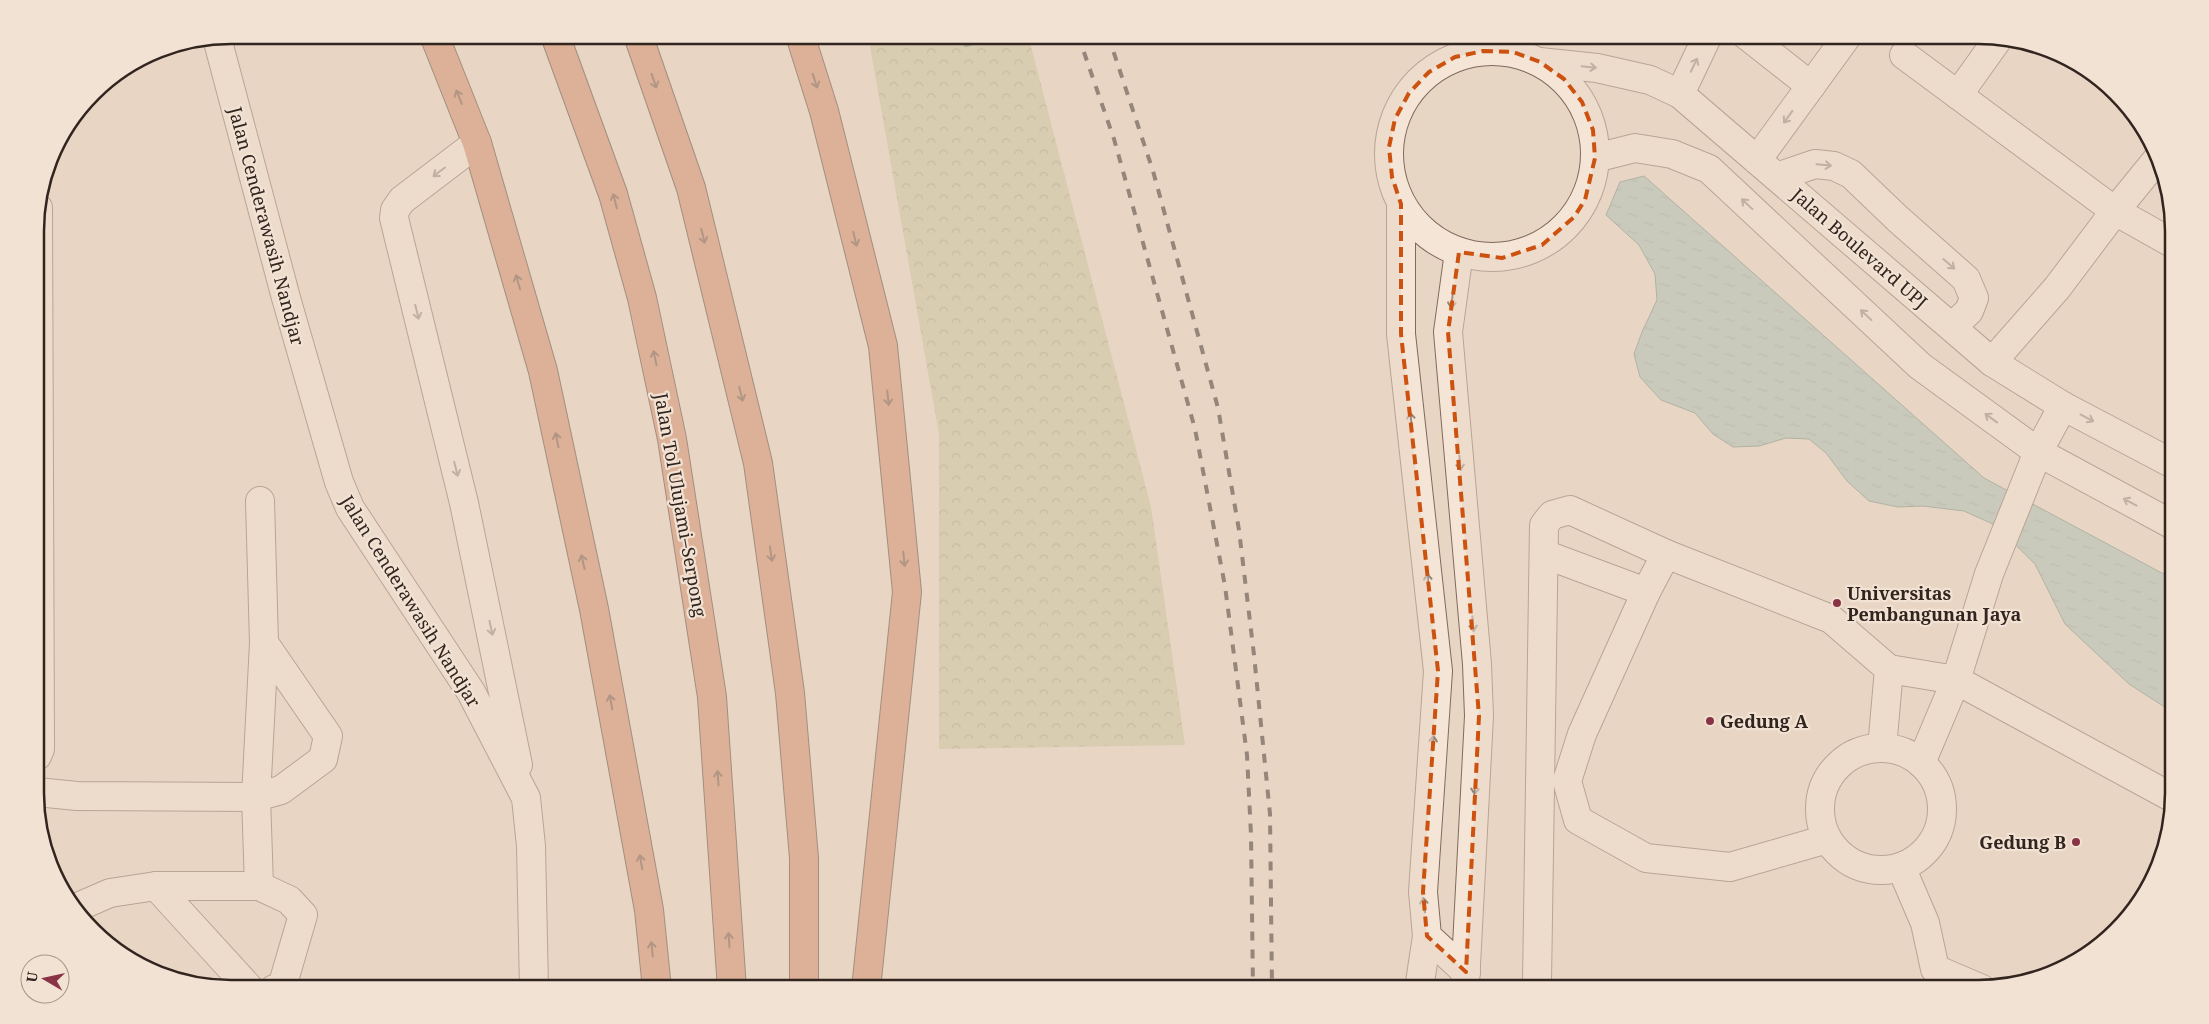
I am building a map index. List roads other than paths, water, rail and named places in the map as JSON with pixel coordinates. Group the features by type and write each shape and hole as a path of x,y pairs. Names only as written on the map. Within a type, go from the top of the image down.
{"highway":[{"path":"438,44 477,143 543,371 594,609 649,910 655,980"},
{"name":"Jalan Tol Ulujami–Serpong","path":"558,44 613,194 642,298 672,439 712,697 731,980"},
{"path":"641,44 691,188 758,463 790,702 804,858 804,980"},
{"path":"803,44 824,111 883,346 907,592 867,980"}],"street":[{"name":"Jalan Cenderawasih Nandjar","path":"219,44 286,298 339,482 350,508 471,692 525,796 532,846 534,980"},
{"path":"1680,94 1704,44"},
{"path":"1757,44 1811,86"},
{"path":"1767,168 1811,86 1841,44"},
{"path":"1958,95 1994,44"},
{"path":"1483,51 1513,52 1540,62 1564,79 1582,102 1592,130 1595,158 1592,180 1585,200 1560,233 1542,245 1523,253 1502,258 1481,258 1459,252 1438,242 1419,228 1402,204 1392,177 1389,147 1395,119 1409,92 1429,72 1455,57 1483,51"},
{"path":"1904,55 2115,211 2165,239"},
{"name":"Jalan Boulevard UPJ","path":"1540,62 1597,68 1650,80 1680,94 1992,362 2063,406 2165,460"},
{"path":"477,143 402,200 395,210 394,218 464,503 525,796"},
{"path":"1595,158 1635,148 1672,154 1709,169 1920,366 2038,452 2165,521"},
{"path":"1767,168 1815,164 1834,166 1851,174 1898,220 1966,279 1974,298 1969,311 1952,327"},
{"path":"1992,362 2058,288 2153,164"},
{"path":"1402,204 1401,334 1438,671 1423,892 1427,936 1420,980"},
{"path":"1459,252 1448,332 1476,654 1478,716 1465,980"},
{"path":"1921,763 1956,680 1989,574 2038,452 2063,406"},
{"path":"259,886 256,797 264,644 260,501"},
{"path":"1537,980 1544,525 1552,515 1570,510 1666,554 1832,619 1888,668 1956,680 2165,794"},
{"path":"1544,554 1646,592"},
{"path":"1666,554 1646,592 1582,734 1567,781 1578,820 1646,858 1730,867 1827,839"},
{"path":"44,793 77,796 256,797 281,790 323,759 328,736 264,644"},
{"path":"1882,748 1888,668"},
{"path":"1882,748 1903,752 1921,763 1935,780 1941,800 1941,821 1933,841 1928,847 1919,857 1901,868 1880,871 1859,866 1841,856 1827,839 1820,819 1821,797 1829,778 1842,762 1861,751 1882,748"},
{"path":"1901,868 1925,923 1936,969 1961,980"},
{"path":"156,886 242,980"},
{"path":"81,906 110,893 156,886 259,886 290,900 303,915 284,980"},
{"path":"1427,936 1465,980"}],"water":[{"path":"1644,176 1984,478 2165,575 2165,707 2129,684 2065,624 2035,564 1995,525 1964,511 1923,506 1898,507 1869,501 1847,481 1826,453 1809,439 1786,438 1759,446 1733,447 1713,434 1695,413 1661,400 1640,377 1634,354 1657,300 1655,274 1639,245 1606,215 1620,182"}],"railway":[{"path":"1081,44 1114,139 1195,429 1225,586 1247,755 1251,835 1253,980"},
{"path":"1111,44 1153,171 1218,408 1239,530 1270,814 1272,980"}],"place":[{"name":"Universitas Pembangunan Jaya","path":"1837,603"},
{"name":"Gedung A","path":"1710,721"},
{"name":"Gedung B","path":"2076,842"}]}
